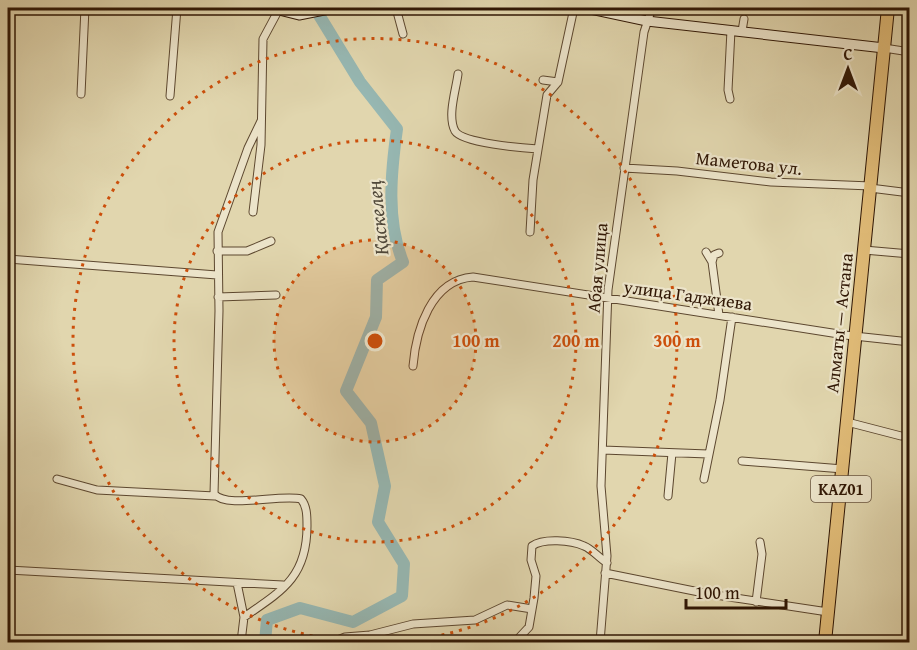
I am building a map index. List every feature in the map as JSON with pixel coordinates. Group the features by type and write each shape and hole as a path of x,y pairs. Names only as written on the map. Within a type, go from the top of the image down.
{"highway":[{"name":"Алматы — Астана","path":"825,642 888,8"}],"street":[{"path":"81,94 86,8"},
{"path":"170,96 177,8"},
{"path":"253,212 261,145 263,39 275,9 311,14 331,8"},
{"path":"396,8 403,34"},
{"path":"530,232 530,201 547,95 558,82 574,8"},
{"path":"586,8 647,21 909,52"},
{"name":"Абая улица","path":"600,642 607,563 601,507 608,299 624,168 647,21 652,8"},
{"path":"742,31 744,19"},
{"path":"730,99 728,90 731,30"},
{"path":"458,74 453,124 459,135 471,140 538,149"},
{"path":"543,80 558,82"},
{"path":"215,496 217,275 221,221 261,121"},
{"name":"Маметова ул.","path":"624,168 677,171 788,184 870,187 909,193"},
{"path":"218,251 247,252 271,241"},
{"path":"864,250 909,254"},
{"path":"706,252 712,262 719,315"},
{"path":"712,262 714,255 719,253"},
{"path":"8,260 217,275"},
{"name":"улица Гаджиева","path":"412,366 430,305 445,286 458,279 474,277 608,299 909,342"},
{"path":"218,297 276,295"},
{"path":"704,478 720,400 732,317"},
{"path":"847,422 901,436"},
{"path":"603,450 708,454"},
{"path":"668,496 672,453"},
{"path":"742,461 843,469"},
{"path":"57,479 97,490 215,496 235,501 295,497 304,502 307,524 304,559 297,573 269,602 244,617"},
{"path":"515,642 529,627 536,576 531,560 532,546 541,542 571,542 607,551"},
{"path":"756,602 762,554 760,542"},
{"path":"586,546 607,563"},
{"path":"8,570 284,585"},
{"path":"605,573 756,602 828,612"},
{"path":"237,583 244,617 241,642"},
{"path":"333,642 413,624 475,620 507,605 532,609"}],"waterway":[{"name":"Қаскелең","path":"265,642 267,620 300,608 353,622 402,596 404,564 378,522 385,486 371,423 346,391 376,317 377,280 403,262 394,230 391,196 397,129 360,82 319,15"}]}
